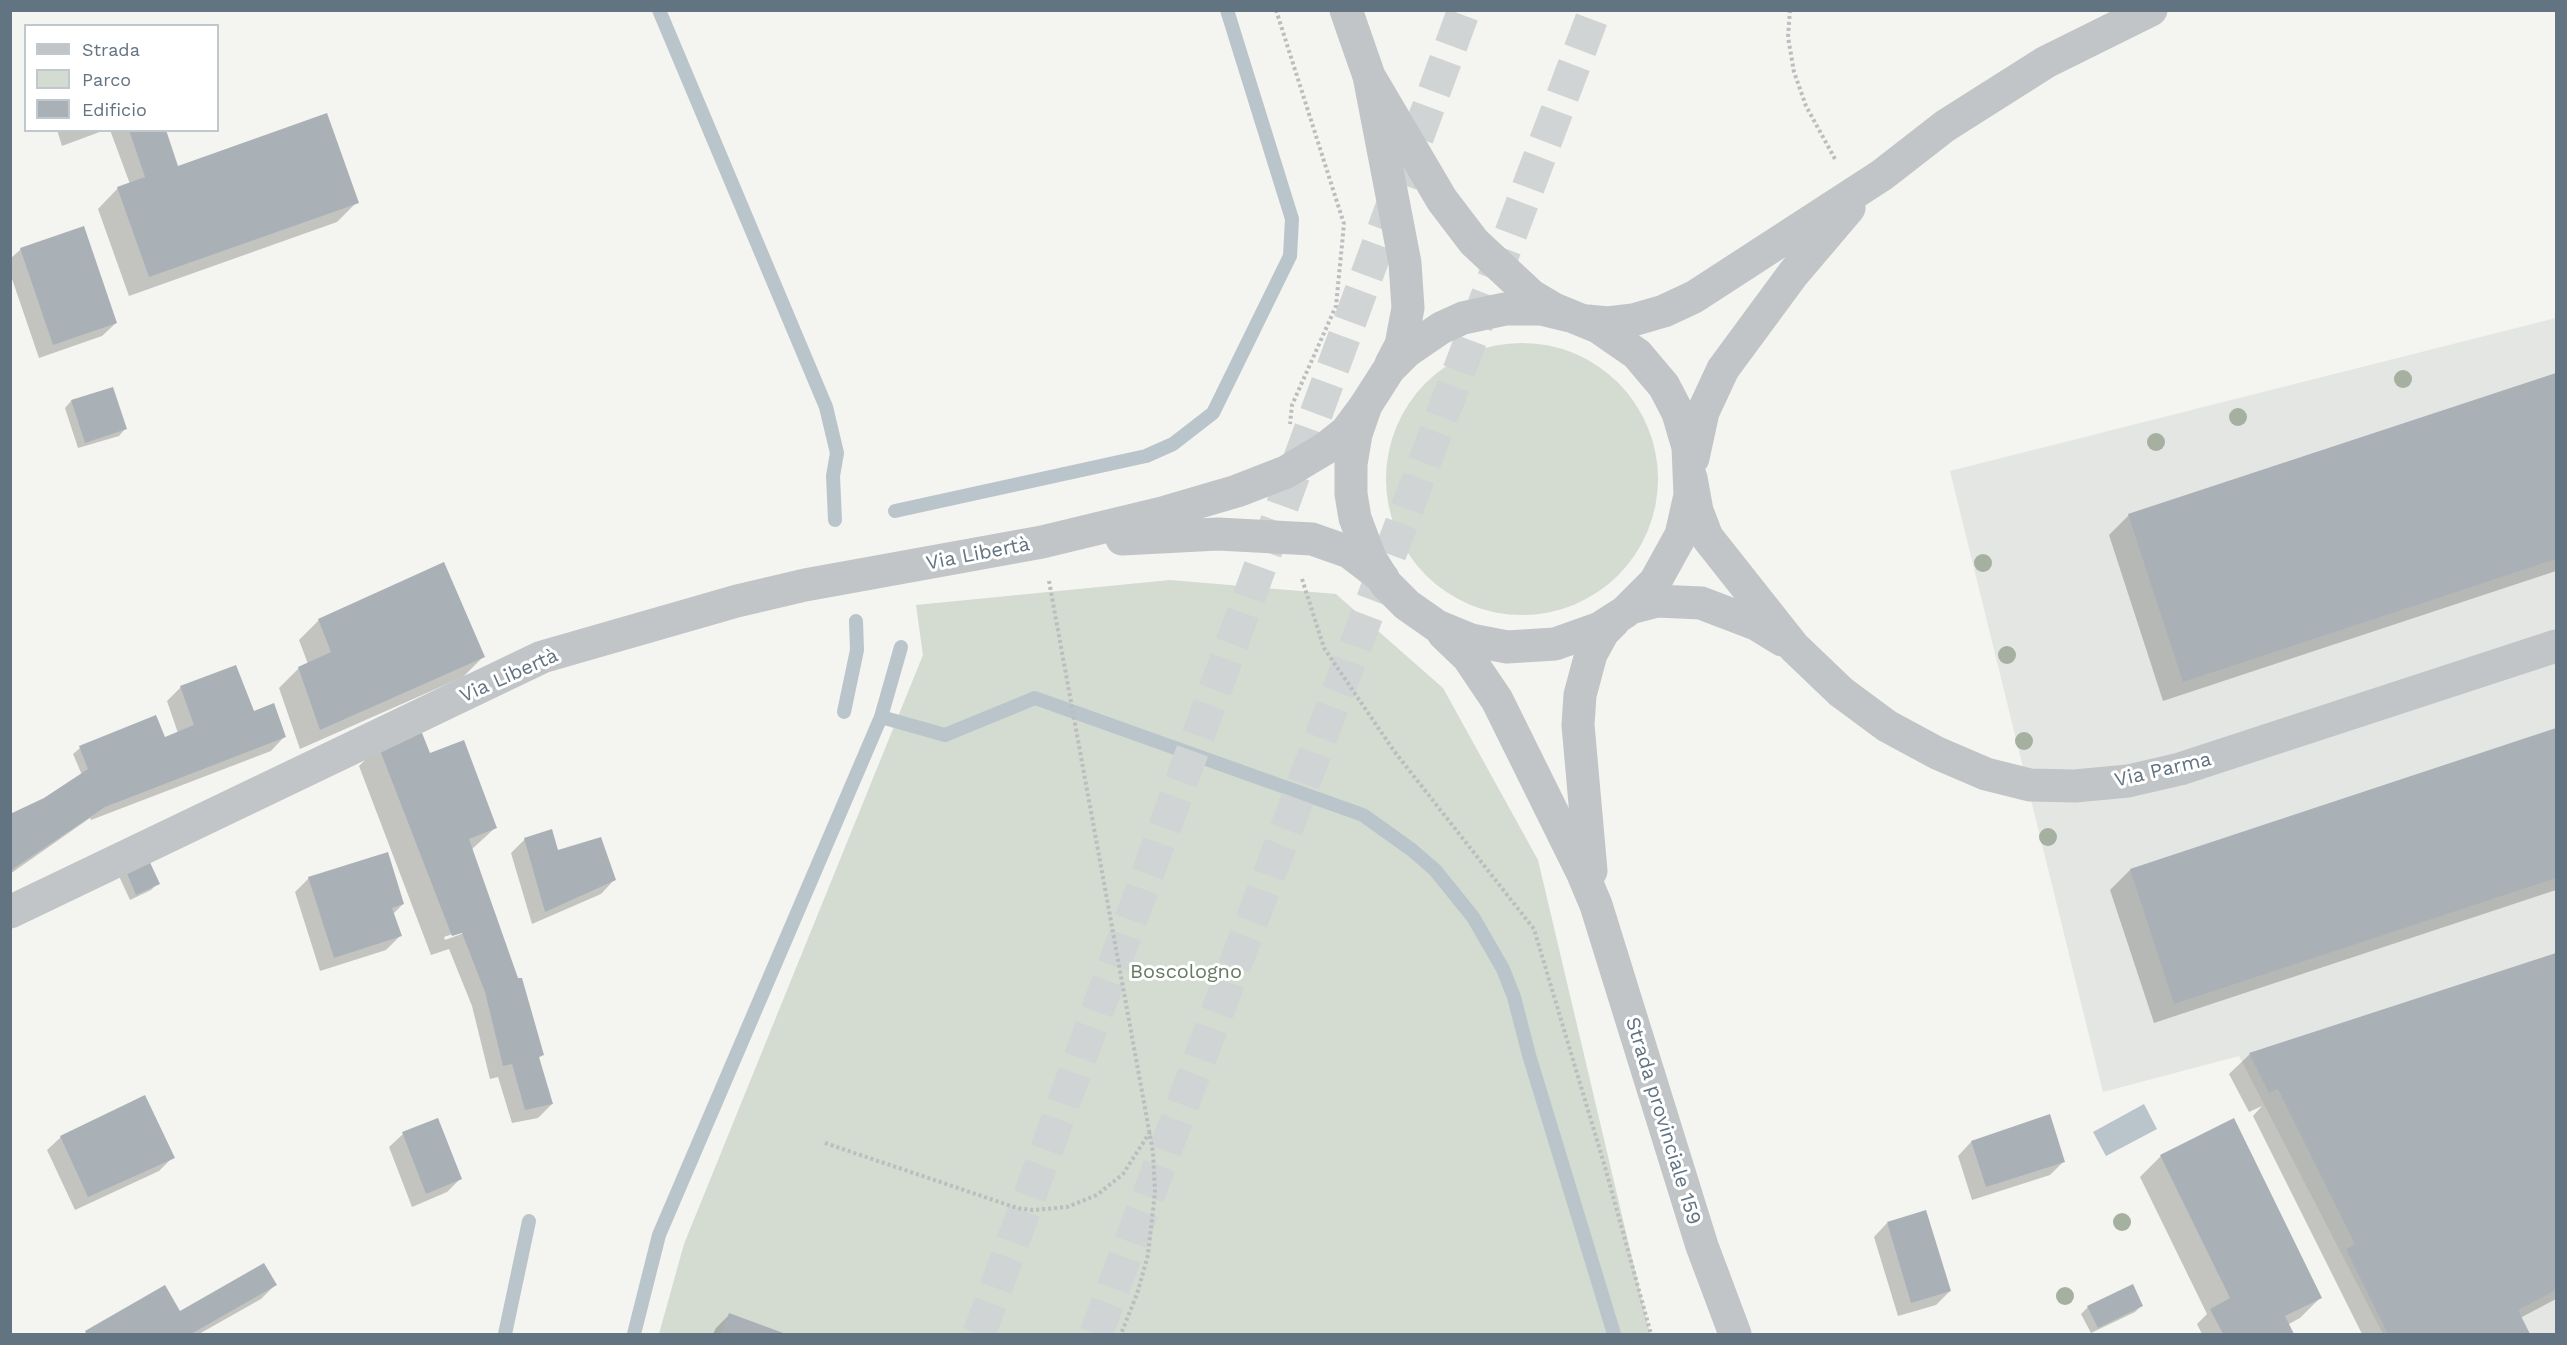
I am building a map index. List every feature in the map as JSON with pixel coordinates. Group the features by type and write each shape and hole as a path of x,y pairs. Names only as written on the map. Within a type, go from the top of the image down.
{"street":[{"name":"Strada provinciale 159","path":"1346,10 1370,76 1391,182 1408,288 1401,345 1366,405 1353,446 1351,494 1362,541 1383,578 1398,597 1468,657 1497,700 1558,820 1596,905 1702,1246 1735,1335"},
{"path":"1576,318 1620,323 1647,317 1679,305 1882,175 1945,126 2046,62 2151,10"},
{"name":"Strada provinciale 159","path":"1370,76 1442,200 1474,242 1532,296 1623,342 1660,381 1684,430 1690,477 1688,507 1674,552 1654,582 1603,632 1591,654 1582,680 1578,711 1582,774 1596,905"},
{"path":"1794,647 1707,537 1697,511 1690,477 1703,412 1723,369 1801,265 1882,175"},
{"name":"Strada provinciale 159","path":"1386,374 1401,356 1425,337 1464,318 1517,308 1541,309 1576,318"},
{"path":"1042,542 1162,513 1238,491 1286,472 1326,448 1346,432 1366,405"},
{"path":"1042,542 1218,534 1312,539 1349,552 1383,578"},
{"name":"Via Libertà","path":"10,912 542,657 748,598 1042,542"},
{"path":"1625,611 1657,601 1701,603 1756,624 1794,647"},
{"name":"Strada provinciale 159","path":"1427,620 1471,640 1495,646 1525,648 1572,640 1600,628 1625,611"},
{"name":"Via Parma","path":"1794,647 1841,692 1877,719 1937,753 1986,774 2030,785 2075,786 2128,781 2180,770 2556,646"}],"path":[{"path":"1276,10 1344,224 1336,306 1292,405 1286,472"},
{"path":"1790,10 1788,37 1794,72 1806,106 1853,194"},
{"path":"1294,538 1306,596 1324,648 1394,751 1534,929 1605,1167 1651,1335"},
{"path":"1042,542 1150,1131 1155,1192 1152,1234 1140,1285 1120,1335"},
{"path":"825,1143 1001,1203 1034,1210 1067,1207 1097,1195 1111,1186 1134,1162 1150,1131"}],"shaded area":[{"path":"2556,318 2556,1334 2383,1334 2239,1056 2103,1092 1950,471"},
{"path":"2144,1104 2157,1129 2106,1156 2093,1132"}],"green space":[{"path":"1522,343 1561,349 1586,359 1618,383 1635,404 1647,427 1655,453 1658,479 1652,518 1642,543 1618,575 1597,592 1574,604 1548,612 1522,615 1483,609 1458,599 1426,575 1409,554 1397,531 1389,505 1386,479 1392,440 1402,415 1426,383 1447,366 1470,354 1496,346"},
{"name":"Boscologno","path":"1170,580 1336,594 1443,688 1538,860 1650,1334 659,1334 684,1244 923,655 916,605"}],"building":[{"path":"327,113 359,203 149,277 117,187 145,177 130,132 167,132 178,166"},
{"path":"84,226 117,323 53,345 20,248"},
{"path":"2556,373 2556,559 2183,682 2128,514"},
{"path":"113,387 127,429 85,443 71,400"},
{"path":"444,562 485,657 320,730 298,667 331,652 318,619"},
{"path":"236,665 254,711 274,703 286,737 105,807 10,871 10,814 44,798 88,769 79,746 156,715 165,737 194,725 180,686"},
{"path":"420,728 430,753 464,740 497,828 469,839 518,978 522,978 544,1055 539,1057 553,1104 525,1110 512,1064 503,1066 485,992 462,933 452,936 378,745"},
{"path":"2556,728 2556,878 2174,1004 2130,869"},
{"path":"552,829 558,850 601,837 616,880 545,912 524,838"},
{"path":"388,852 404,904 392,908 402,936 334,958 308,877"},
{"path":"147,856 160,884 136,895 124,866"},
{"path":"2556,953 2556,1290 2518,1310 2530,1334 2388,1334 2346,1249 2355,1244 2278,1089 2269,1093 2249,1053"},
{"path":"145,1095 175,1158 88,1197 60,1136"},
{"path":"2050,1114 2065,1162 1986,1187 1971,1141"},
{"path":"438,1118 462,1179 426,1194 402,1132"},
{"path":"2234,1118 2322,1298 2285,1316 2294,1334 2223,1334 2210,1309 2230,1298 2160,1155"},
{"path":"1926,1210 1951,1291 1911,1303 1887,1222"},
{"path":"264,1263 277,1285 191,1334 87,1334 85,1331 165,1285 180,1311"},
{"path":"2133,1284 2143,1306 2098,1328 2087,1306"},
{"path":"729,1313 786,1334 721,1334"}],"waterway":[{"path":"659,10 826,407 837,453 833,476 835,520"},
{"path":"895,511 1146,456 1173,444 1213,413 1290,256 1292,219 1227,10"},
{"path":"844,712 857,650 856,621"},
{"path":"634,1334 659,1235 881,717 901,647"},
{"path":"881,717 945,735 1035,698 1363,815 1412,850 1435,870 1473,917 1503,969 1514,997 1529,1055 1614,1334"},
{"path":"505,1334 529,1221"}],"tunnel":[{"path":"979,1334 1464,10"},
{"path":"1096,1334 1595,10"}]}
